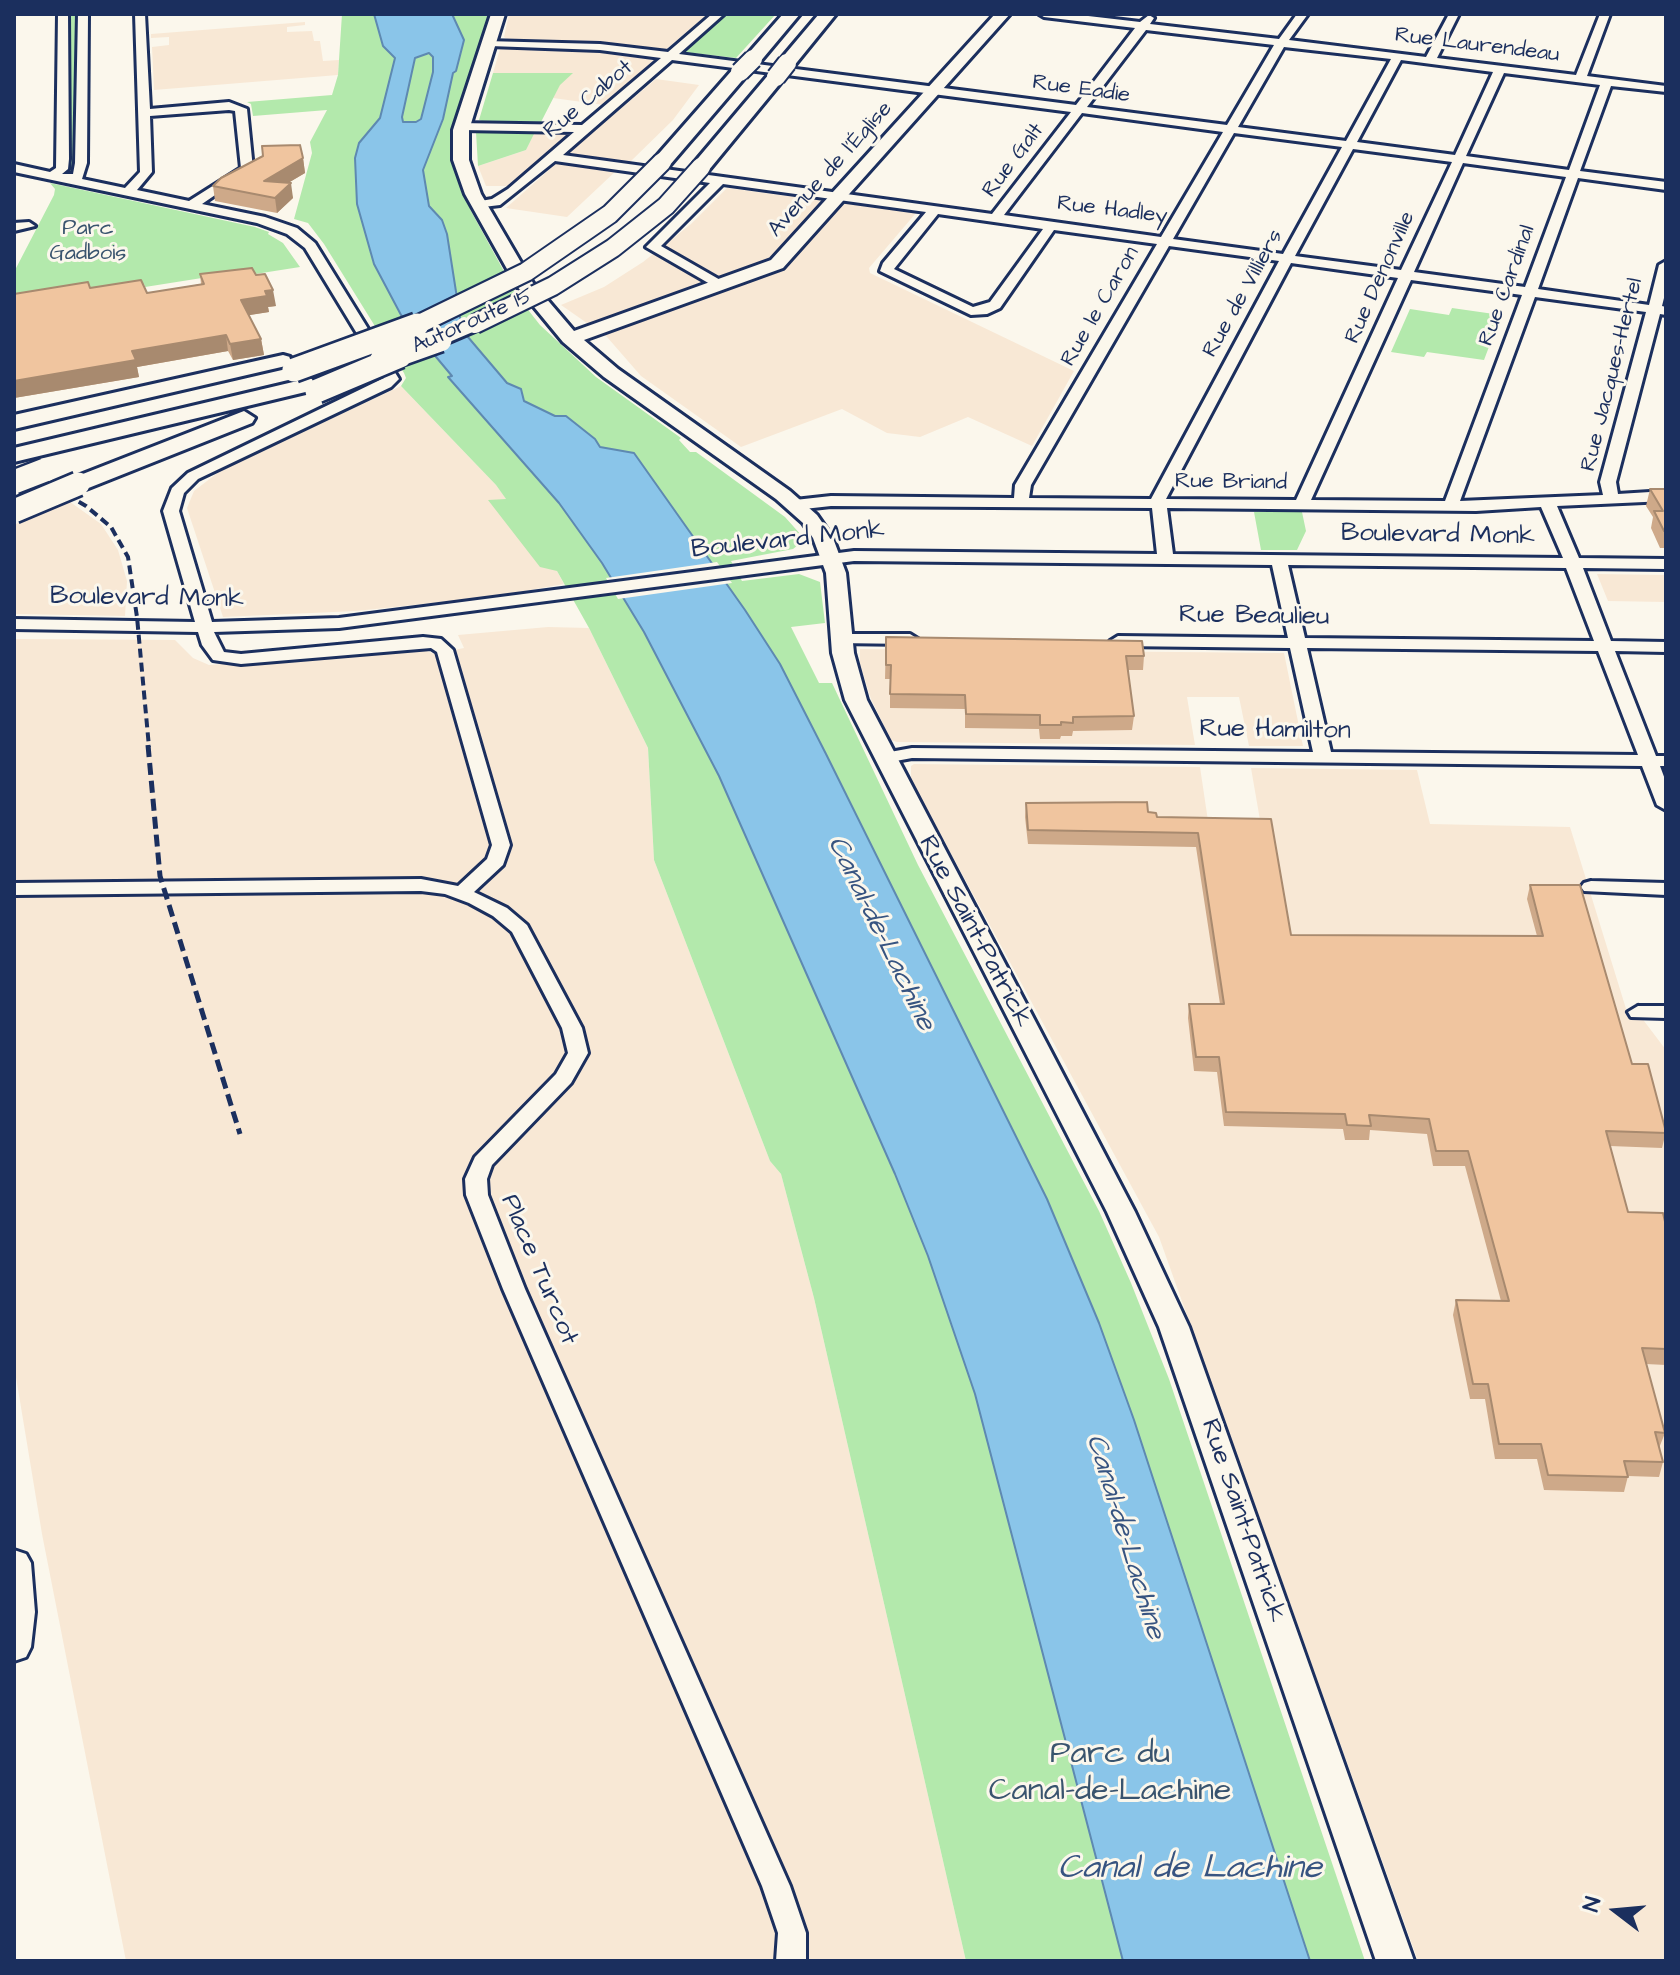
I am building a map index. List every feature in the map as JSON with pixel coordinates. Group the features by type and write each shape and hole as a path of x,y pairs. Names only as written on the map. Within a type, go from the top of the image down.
{"highway":[{"name":"Autoroute 15","path":"301,377 462,305 572,244 621,205 792,14"},
{"name":"Autoroute 15","path":"301,377 440,340 517,305 597,259 659,213 828,14"},
{"path":"14,414 162,390 301,377"},
{"path":"14,482 271,396 301,377"},
{"path":"14,438 301,377"},
{"path":"14,511 78,484 301,377"},
{"path":"14,422 162,390"},
{"path":"14,455 271,396"}],"main road":[{"name":"Rue Saint-Patrick","path":"498,14 462,126 461,160 479,205 525,285 569,338 611,373 795,505 816,527 836,573 849,681 885,758 1158,1290 1203,1408 1395,1961"},
{"name":"Avenue de l'Église","path":"569,338 777,264 1003,14"},
{"path":"14,1563 18,1612 14,1647"}],"street":[{"path":"52,176 63,165 63,14"},
{"path":"73,180 79,175 81,163 83,14"},
{"path":"127,192 138,184 146,172 140,14"},
{"name":"Rue Cabot","path":"479,205 504,198 719,14"},
{"name":"Rue Laurendeau","path":"1044,14 1666,89"},
{"name":"Rue Galt","path":"995,218 1151,14"},
{"name":"Rue le Caron","path":"1021,503 1023,485 1303,14"},
{"path":"1430,60 1454,14"},
{"path":"1580,78 1605,14"},
{"name":"Rue Eadie","path":"490,43 572,44 671,56 1666,186"},
{"name":"Rue de Villiers","path":"1166,559 1158,495 1398,56"},
{"name":"Rue Denonville","path":"1301,505 1500,69"},
{"name":"Rue Cardinal","path":"1451,506 1607,82"},
{"path":"145,113 229,106 241,109 246,171 192,205"},
{"path":"462,126 585,129"},
{"name":"Rue Hadley","path":"553,157 1660,310"},
{"path":"14,168 274,223 302,238 392,378 381,387 204,470 177,491 171,506 172,516 215,654 233,659 423,642 435,643 445,650 502,849 496,861 462,893"},
{"path":"720,180 653,247 722,285"},
{"path":"935,210 887,271 971,311 982,311 995,305 1051,226"},
{"path":"14,227 29,226"},
{"name":"Rue Jacques-Hertel","path":"1611,497 1608,482 1660,310 1666,265"},
{"name":"Rue Briand","path":"795,505 818,501 1451,506 1666,496"},
{"path":"1545,502 1553,512 1605,647 1658,761 1666,805"},
{"name":"Boulevard Monk","path":"14,624 206,627 339,623 830,558 1666,564"},
{"path":"1279,560 1323,758"},
{"path":"842,639 920,639"},
{"name":"Rue Beaulieu","path":"1093,641 1666,647"},
{"name":"Rue Hamilton","path":"885,758 912,753 1658,761"},
{"name":"Place Turcot","path":"14,889 383,883 434,886 462,893 500,912 520,929 579,1046 577,1059 569,1071 483,1162 476,1179 479,1202 776,1886 792,1933 791,1961"},
{"path":"1591,887 1666,889"},
{"path":"1638,1012 1666,1012"}],"shaded area":[{"path":"509,14 708,14 664,51 578,41 507,39 504,37"},
{"path":"305,22 305,25 287,27 287,32 312,31 314,41 320,41 323,61 339,60 338,75 154,90 152,47 169,45 169,37 151,38 151,34"},
{"path":"500,49 573,49 655,60 604,105 553,98 560,84 572,73 493,73"},
{"path":"656,79 699,85 673,120 630,162 568,153"},
{"path":"536,130 568,134 509,186 486,186 478,166 526,150"},
{"path":"558,162 617,170 567,217 506,208"},
{"path":"727,188 916,213 869,268 870,273 1074,371 1032,446 968,417 920,437 887,433 842,409 741,447 641,376 607,337 561,305 604,287 643,262 691,224"},
{"path":"401,386 496,485 507,500 489,500 557,571 564,584 490,597 356,611 223,617 187,508 194,491 220,471"},
{"path":"66,499 101,524 118,550 127,581 125,616 14,614 14,525"},
{"path":"1597,574 1666,575 1666,602 1608,601"},
{"path":"548,627 589,628 648,748 654,860 770,1161 781,1174 814,1298 966,1961 126,1961 42,1534 14,1365 14,639 175,640 193,658 209,665 422,649 434,654 464,648 458,635"},
{"path":"860,649 1284,653 1303,746 1249,746 1239,697 1187,697 1195,745 897,742 891,740 871,699 860,664"},
{"path":"911,766 1200,767 1208,821 1260,820 1251,768 1417,770 1430,824 1570,827 1627,1012 1638,1013 1666,1050 1666,1961 1418,1961 1159,1237 911,780"}],"green space":[{"path":"56,14 87,14 86,175 57,169"},
{"name":"Parc du Canal-de-Lachine","path":"342,14 489,14 456,119 452,152 455,171 471,211 518,297 540,325 596,377 681,438 679,440 690,452 696,452 785,517 802,536 802,542 793,549 731,561 742,581 799,574 820,582 825,623 791,627 819,683 832,683 918,865 1099,1211 1131,1283 1169,1379 1365,1961 966,1961 814,1298 781,1174 770,1161 654,860 648,748 557,571 540,567 488,500 506,499 496,485 401,386 406,378 404,373 324,244 308,223 294,219 312,153 310,142 327,110 253,116 251,104 247,102 332,95 338,75"},
{"path":"727,14 776,14 736,58 684,52"},
{"path":"493,73 573,73 560,85 541,122 482,121 479,120"},
{"path":"536,130 526,150 478,166 476,132"},
{"name":"Parc Gadbois","path":"50,183 255,227 269,232 283,243 300,267 249,275 246,271 145,287 144,284 14,305 14,272 54,195 55,189"},
{"path":"1452,308 1501,315 1484,360 1427,352 1424,357 1391,352 1410,309 1449,315"},
{"path":"1254,512 1302,512 1306,531 1297,550 1261,550"}],"water":[{"name":"Canal de Lachine","path":"374,14 452,14 464,40 443,119 423,170 429,206 442,220 447,234 462,330 507,383 521,389 524,401 555,416 566,416 595,439 600,447 634,453 745,610 780,664 1047,1199 1099,1323 1134,1420 1310,1961 1123,1961 975,1394 928,1256 895,1174 719,776 644,632 602,563 559,503 448,377 452,376 401,315 374,264 357,204 355,158 359,143 380,118 395,58 383,46","holes":["429,53 433,57 433,72 421,119 403,122 415,58"]}],"pier":[{"path":"717,562 732,583 618,599 606,578"}],"building":[{"path":"300,145 303,158 264,181 291,183 275,198 213,186 221,178 263,156 262,146"},
{"path":"252,268 256,275 265,274 273,290 265,291 267,296 241,300 261,339 230,344 226,335 132,351 136,360 14,381 14,294 88,282 90,288 141,280 147,293 204,284 200,274"},
{"path":"1650,489 1666,489 1666,531 1654,511 1663,511"},
{"path":"886,637 1142,641 1144,656 1126,656 1134,716 1073,717 1073,723 1040,725 1040,715 966,714 965,695 890,694 891,665 886,665"},
{"path":"1147,802 1148,812 1156,813 1157,817 1271,819 1291,935 1543,936 1530,885 1580,885 1632,1064 1648,1064 1666,1132 1606,1131 1628,1212 1663,1213 1666,1226 1666,1349 1642,1348 1665,1433 1655,1432 1663,1462 1624,1461 1628,1477 1548,1475 1541,1444 1499,1444 1488,1384 1473,1384 1456,1300 1509,1301 1468,1151 1436,1151 1429,1119 1369,1115 1371,1126 1347,1125 1345,1114 1226,1112 1219,1057 1196,1057 1189,1004 1224,1004 1198,833 1028,830 1026,803"}],"railway":[{"path":"14,476 62,492 86,506 111,527 128,557 149,747"},
{"path":"148,745 160,876 240,1134"}],"water label":[{"name":"Canal-de-Lachine","path":"880,934"},
{"name":"Canal-de-Lachine","path":"1124,1537"}]}
